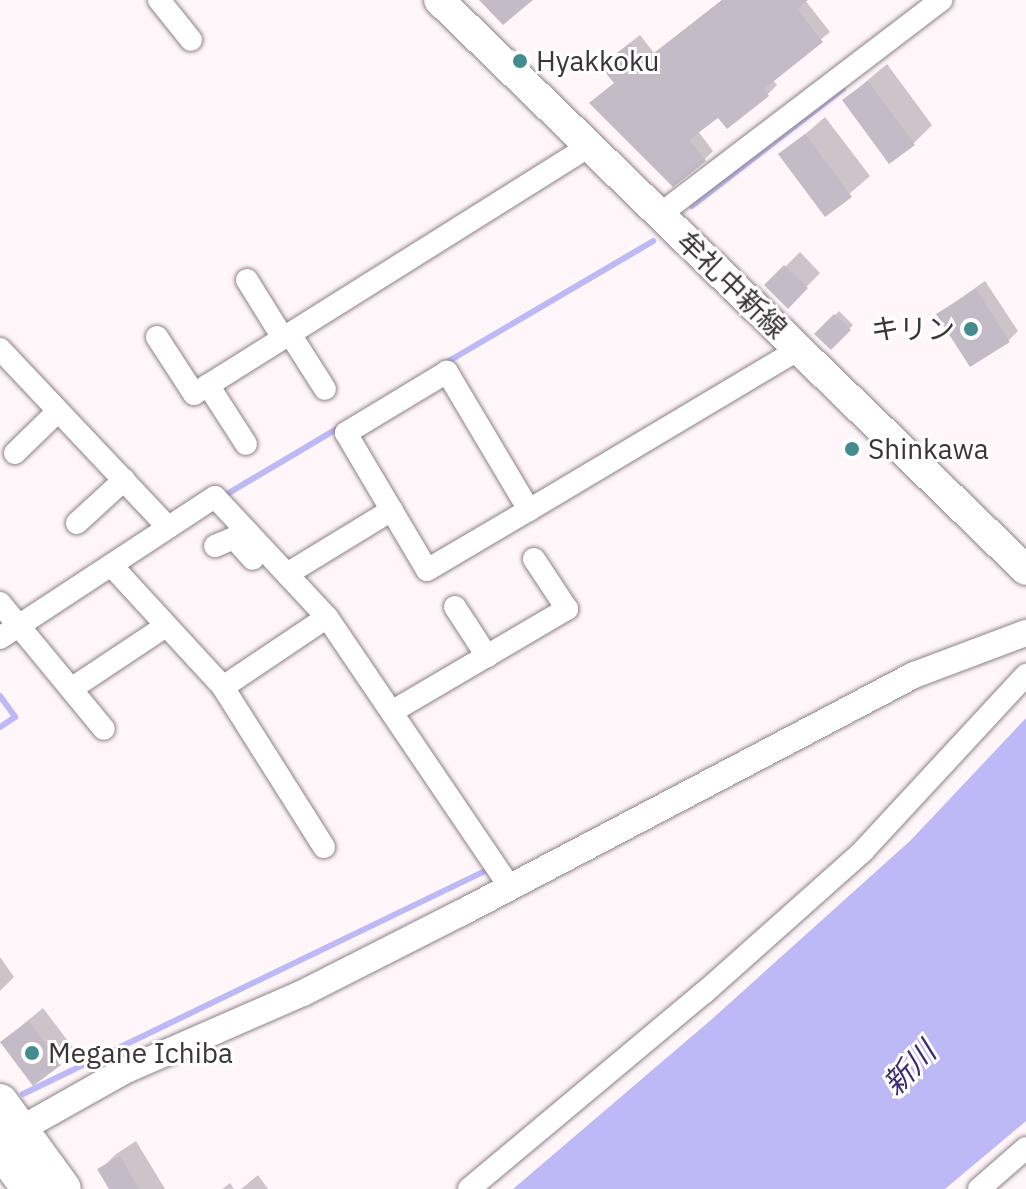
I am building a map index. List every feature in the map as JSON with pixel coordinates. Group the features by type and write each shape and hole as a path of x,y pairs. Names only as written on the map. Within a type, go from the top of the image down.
{"highway":[{"path":"5,1130 30,1189"},
{"path":"5,1130 63,1189"}],"main road":[{"name":"牟礼中新線","path":"439,0 1026,570"}],"street":[{"path":"159,0 191,40"},
{"path":"659,215 941,0"},
{"path":"157,337 194,394 589,146"},
{"path":"247,280 325,389"},
{"path":"0,349 168,527"},
{"path":"529,510 447,372 346,433 427,570 529,510 799,349"},
{"path":"208,385 246,444"},
{"path":"15,453 58,411"},
{"path":"77,523 124,480"},
{"path":"0,638 215,497 287,574 323,627"},
{"path":"287,574 392,510"},
{"path":"215,546 234,538 323,627 393,711 510,887"},
{"path":"393,711 567,609 534,559"},
{"path":"111,565 223,687 324,847"},
{"path":"0,603 104,729"},
{"path":"455,607 487,656"},
{"path":"71,689 166,626"},
{"path":"223,687 323,627"},
{"path":"5,1130 122,1072 303,993 914,675 1026,633"},
{"path":"469,1189 705,992 863,851 1026,675"},
{"path":"979,1189 1026,1148"}],"water":[{"name":"新川","path":"1026,718 1026,1121 945,1189 513,1189 712,1019 911,840"}],"building":[{"path":"479,0 533,0 503,25"},
{"path":"722,0 808,0 797,9 823,42 764,89 769,96 727,129 718,118 689,140 706,161 673,187 589,103 614,83 600,66 630,43 644,61"},
{"path":"868,81 915,145 889,164 842,100"},
{"path":"805,134 852,197 825,217 778,154"},
{"path":"784,265 808,288 788,309 764,285"},
{"path":"976,289 1010,342 970,367 936,314"},
{"path":"834,314 851,330 831,350 814,334"},
{"path":"28,1021 61,1065 33,1086 0,1042"},
{"path":"120,1156 139,1189 109,1189 97,1169"}],"waterway":[{"path":"692,206 843,89"},
{"path":"442,365 653,241"},
{"path":"222,497 340,427"},
{"path":"0,696 15,717 0,727"},
{"path":"23,1094 487,870"}],"place":[{"name":"Hyakkoku","path":"520,61"},
{"name":"キリン","path":"971,329"},
{"name":"Shinkawa","path":"852,449"},
{"name":"Megane Ichiba","path":"32,1053"}]}
